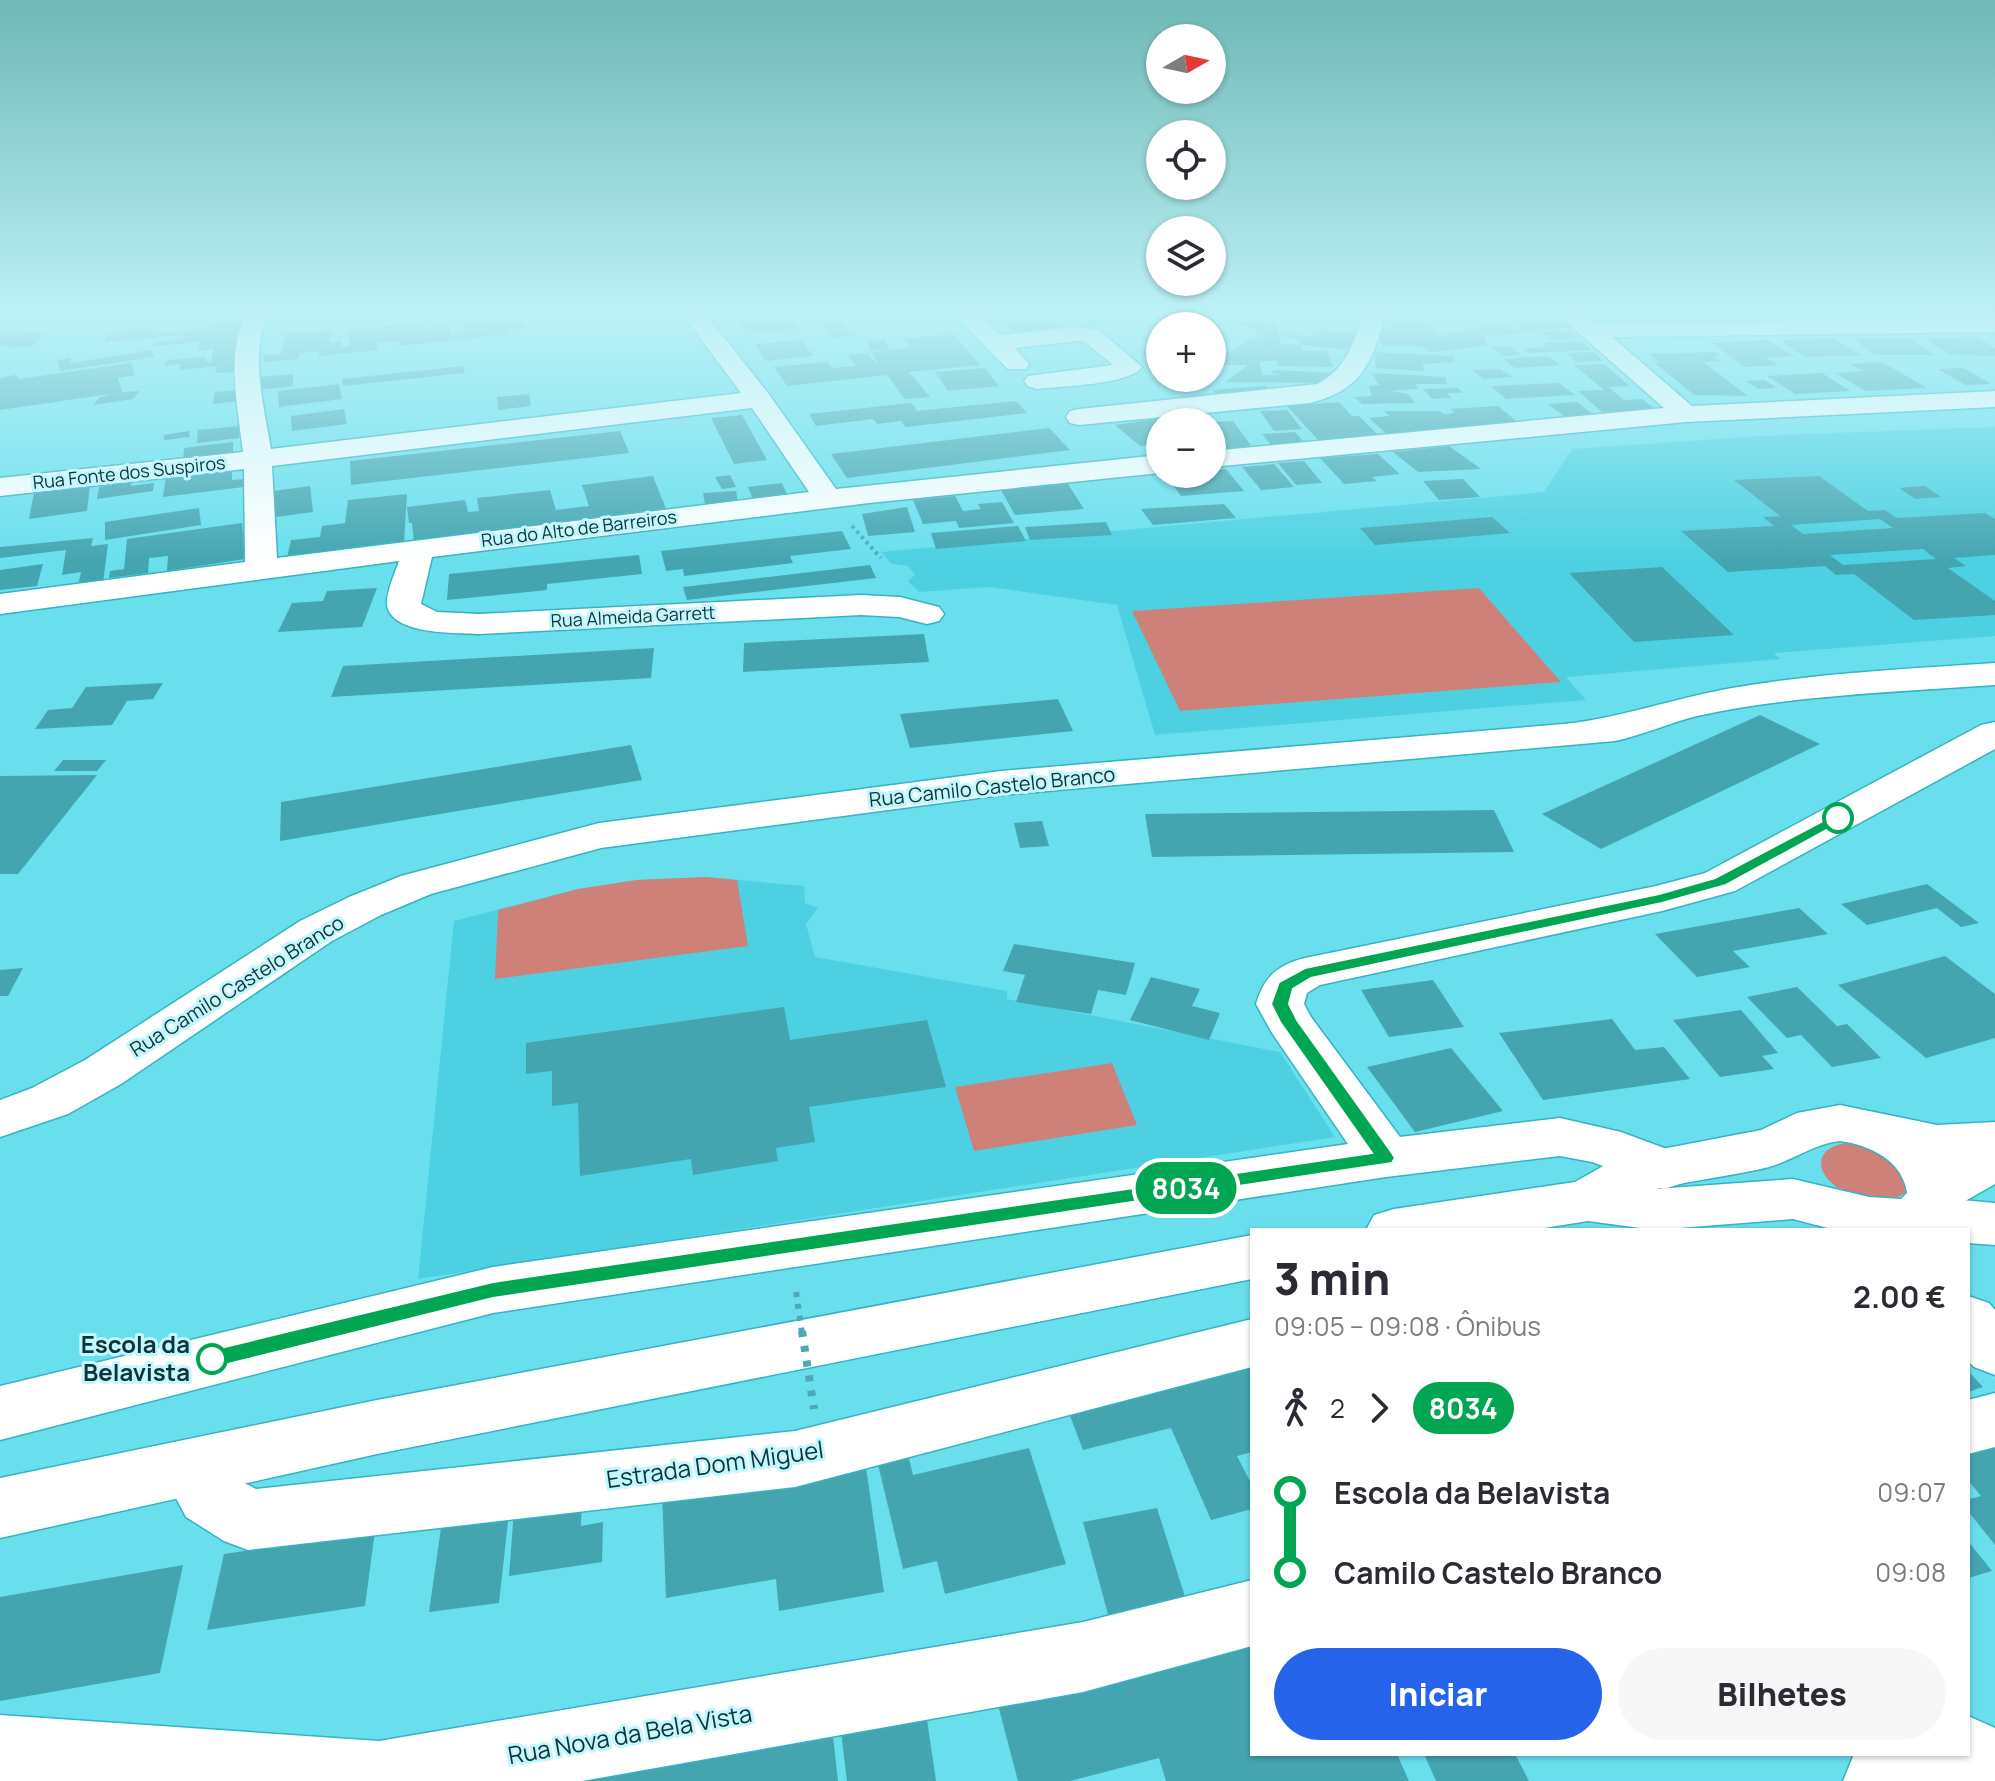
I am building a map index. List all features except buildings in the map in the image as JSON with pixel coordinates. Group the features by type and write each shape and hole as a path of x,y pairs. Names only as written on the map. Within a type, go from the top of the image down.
{"street":[{"path":"250,395 258,459 261,569"},
{"path":"756,395 828,499"},
{"path":"1053,395 1127,454"},
{"path":"1079,417 1309,395"},
{"path":"1664,395 1686,414"},
{"name":"Rua Fonte dos Suspiros","path":"0,487 759,399"},
{"path":"1226,458 1656,416 1995,399"},
{"path":"1656,416 1680,426 1961,413 1965,400"},
{"name":"Rua do Alto de Barreiros","path":"0,604 418,548 828,499 1127,454"},
{"name":"Rua Almeida Garrett","path":"418,548 404,604 408,613 433,622 479,624 861,605 900,607 927,614"},
{"name":"Rua Camilo Castelo Branco","path":"0,1119 50,1101 103,1072 316,931 365,906 429,881 599,836 1001,783 1564,736 1615,730 1687,707 1736,698 1829,686 1995,674"},
{"path":"1386,1158 1289,1022 1280,1004 1285,986 1305,973 1662,898 1720,882 1995,733"},
{"path":"1995,1141 1937,1144 1889,1137 1844,1124 1824,1124 1806,1129 1796,1139 1791,1152 1794,1167 1823,1198 1894,1217 1953,1181 1995,1165"},
{"path":"0,1413 493,1290 1386,1158 1560,1137 1602,1145 1675,1202"},
{"path":"1889,1137 1925,1164 1934,1180 1894,1217"},
{"path":"1675,1202 1768,1148 1796,1139"},
{"path":"1407,1228 1588,1201 1646,1210 1675,1202 1793,1199 1894,1217 1991,1224"},
{"path":"0,1508 558,1391 1250,1257"},
{"path":"1970,1322 1995,1350"},
{"name":"Estrada Dom Miguel","path":"191,1466 209,1496 248,1520 795,1459 1250,1344"},
{"path":"1970,1426 1995,1420"},
{"name":"Rua Nova da Bela Vista","path":"0,1753 379,1779 1083,1657 1250,1614"},
{"path":"1970,1753 1995,1746"},
{"path":"1881,1781 1962,1756"}],"path":[{"path":"796,1292 814,1409"}],"shaded area":[{"path":"1995,427 1995,636 1774,653 1780,659 1566,677 1586,700 1155,735 1117,605 990,587 919,592 908,581 915,575 908,566 892,564 881,552 1544,492 1572,449 1779,435"},
{"path":"1479,588 1561,682 1180,711 1132,611"},
{"path":"706,877 804,886 805,903 818,908 806,924 815,957 1007,991 1007,999 1280,1052 1335,1137 418,1279 454,921 578,889 637,880"},
{"path":"706,877 737,880 748,946 495,979 498,910 578,889 637,880"},
{"path":"1112,1063 1137,1125 974,1151 955,1087"},
{"path":"1846,1143 1875,1148 1899,1164 1907,1192 1889,1202 1856,1196 1836,1186 1824,1172 1822,1158 1834,1146"}],"bus line":[{"name":"8034","path":"212,1359 493,1290 1386,1158 1289,1022 1280,1004 1285,986 1305,973 1662,898 1720,882 1838,818"}],"place":[{"name":"Escola da Belavista","path":"212,1359"}]}
